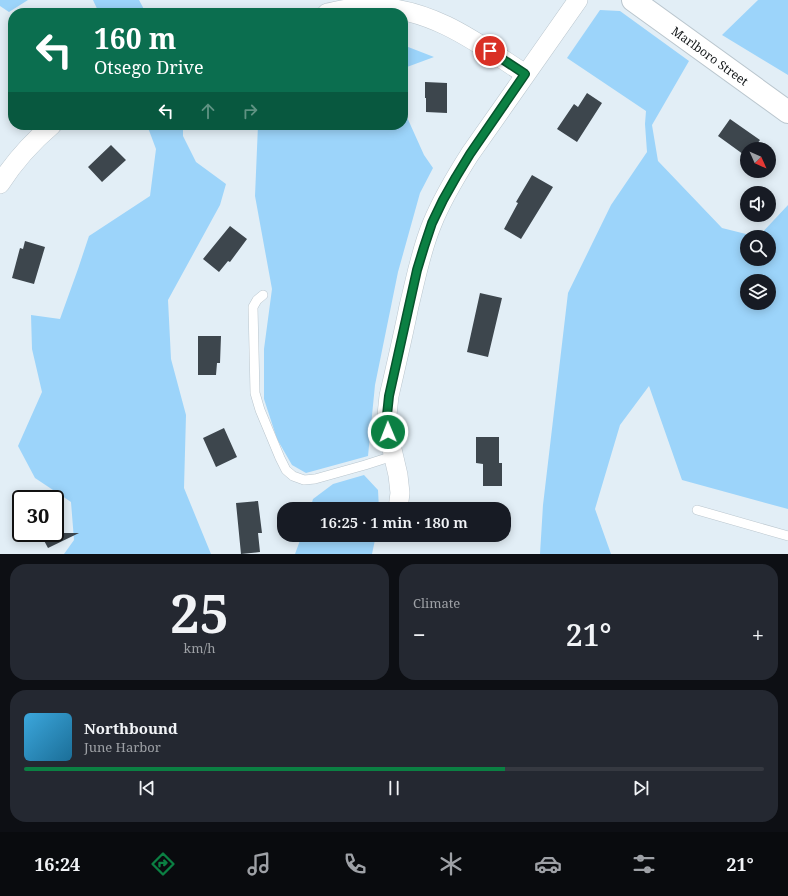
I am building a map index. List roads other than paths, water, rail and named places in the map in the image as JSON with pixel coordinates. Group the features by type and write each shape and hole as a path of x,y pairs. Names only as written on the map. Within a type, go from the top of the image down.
{"street":[{"path":"399,502 400,493 398,475 388,432 387,415 389,396 417,270 432,223 443,200 470,154 578,0"},
{"name":"Marlboro Street","path":"633,0 788,112"},
{"path":"355,8 372,6 394,8"},
{"path":"408,11 436,20 463,34 525,74"},
{"path":"0,184 22,154 46,130"}],"lane":[{"path":"263,295 257,300 253,307 255,393 260,410 286,470 293,476 304,480 315,479 393,456"},
{"path":"697,510 788,536"}]}
